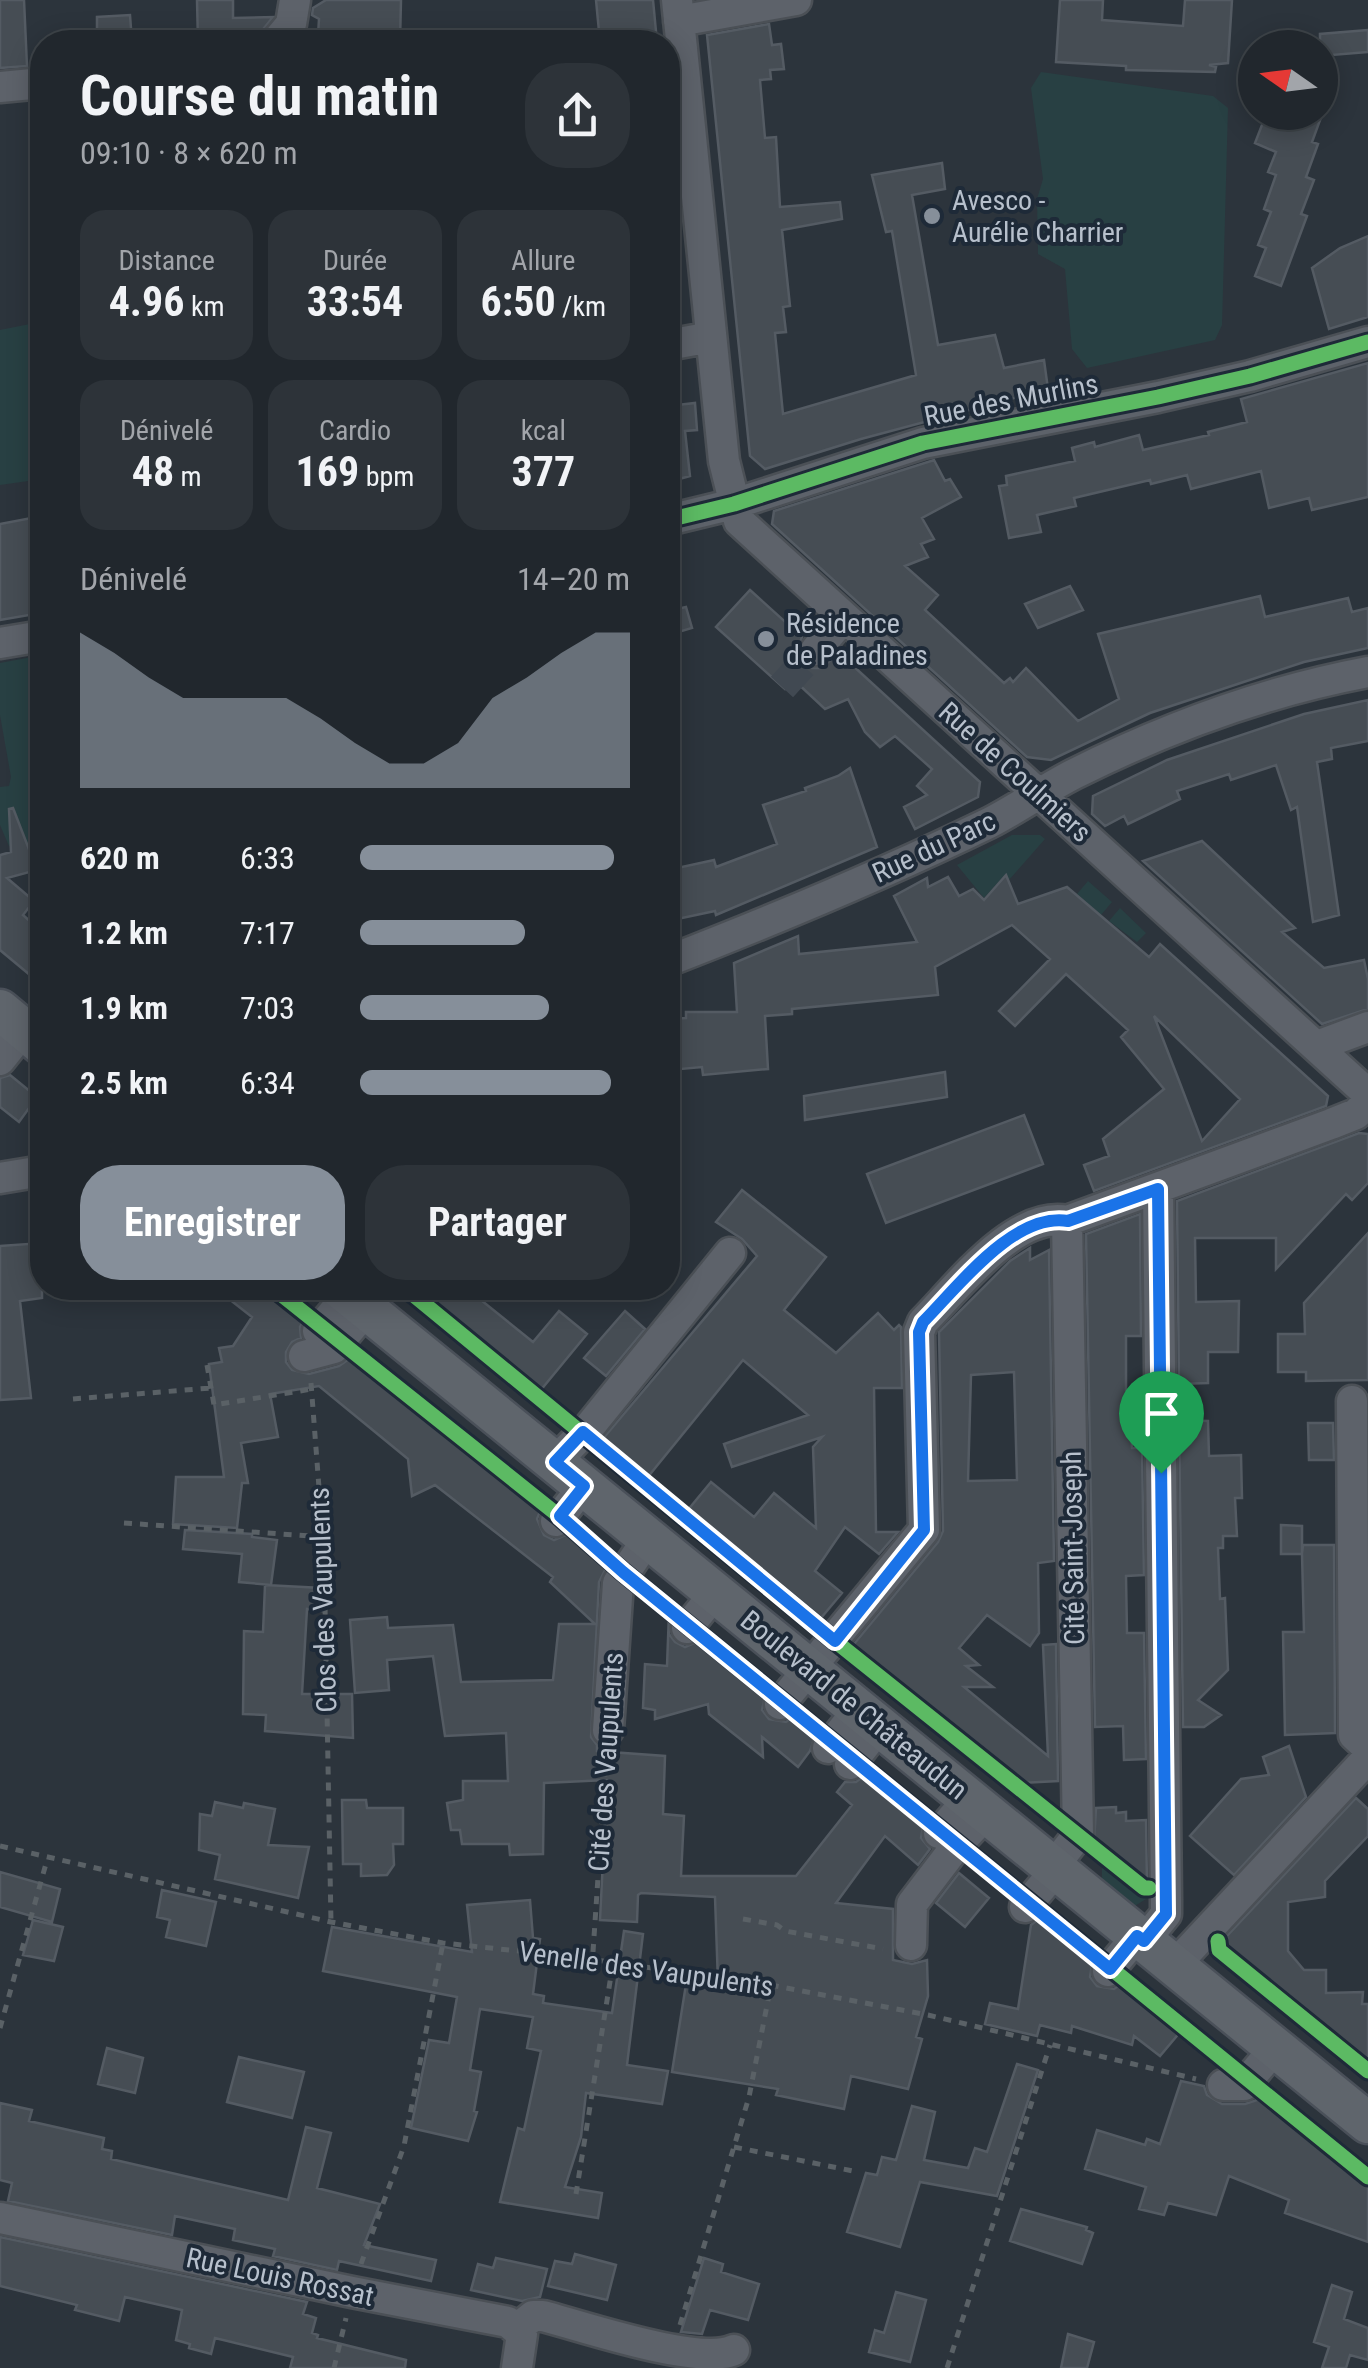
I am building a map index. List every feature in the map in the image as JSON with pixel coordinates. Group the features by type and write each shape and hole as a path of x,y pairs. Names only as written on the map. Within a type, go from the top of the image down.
{"main road":[{"name":"Boulevard de Châteaudun","path":"355,1300 1368,2123"}],"street":[{"path":"286,30 291,24 295,0"},
{"path":"678,10 796,0"},
{"path":"0,87 30,84"},
{"name":"Rue de Coulmiers","path":"680,112 724,461 739,521 1317,1046 1368,1098"},
{"path":"680,342 711,337"},
{"name":"Rue des Murlins","path":"680,517 734,504 923,442 1158,397 1268,372 1368,342"},
{"path":"816,650 844,618"},
{"path":"0,643 30,638"},
{"name":"Rue du Parc","path":"680,956 888,870 1040,795 1071,775 1156,736 1306,684 1368,672"},
{"path":"1317,1046 1368,1026"},
{"path":"780,1704 924,1530 919,1332 923,1322 1010,1234 1054,1218 1068,1221 1344,1119 1356,1114 1368,1098"},
{"path":"0,1178 30,1173"},
{"path":"1152,1948 1166,1914 1158,1189"},
{"name":"Cité Saint-Joseph","path":"1026,1907 1078,1834 1068,1221"},
{"path":"556,1521 590,1426 730,1253"},
{"path":"310,1348 334,1348 350,1300"},
{"path":"1352,1401 1354,1736 1368,1748"},
{"name":"Cité des Vaupulents","path":"608,1730 618,1584 648,1538"},
{"path":"687,1628 716,1592"},
{"path":"839,1756 870,1718"},
{"path":"1108,1972 1152,1948 1368,1758"},
{"path":"938,1834 978,1806"},
{"path":"904,1947 912,1904 957,1844 978,1806"},
{"path":"1223,2086 1244,2085 1276,2048"},
{"name":"Rue Louis Rossat","path":"0,2218 508,2322 518,2328"},
{"path":"517,2368 522,2341 518,2328 533,2316 707,2356 734,2350"}],"path":[{"path":"207,1365 214,1405 312,1389"},
{"path":"73,1399 211,1388"},
{"path":"124,1523 324,1537"},
{"path":"0,2028 47,1860"},
{"path":"742,1919 777,1924 785,1931 867,1948 904,1947"},
{"path":"334,2368 352,2292 404,2146 443,1944"},
{"path":"576,2194 613,1962"},
{"path":"673,2349 749,2097 771,1985"},
{"path":"947,2368 1050,2045"},
{"path":"734,2148 853,2171"}],"green space":[{"path":"1041,72 1213,96 1228,108 1222,325 1215,340 1087,368 1072,349 1065,269 1038,254 1037,199 1043,179 1031,88"},
{"path":"30,324 30,481 0,485 0,330"},
{"path":"30,657 30,852 9,846 0,825 0,787 9,786 11,777 0,715 0,663"},
{"path":"1012,835 1040,835 1045,839 1008,881 1003,877 984,898 957,865"},
{"path":"1088,881 1112,902 1101,915 1077,894"},
{"path":"1120,908 1146,933 1137,942 1109,921"},
{"path":"1102,1864 1146,1899 1133,1907 1102,1889"}],"building":[{"path":"0,0 24,0 27,66 0,68"},
{"path":"197,0 233,0 233,18 273,17 262,30 198,30"},
{"path":"326,0 401,0 400,30 318,30 319,19 312,15 313,8"},
{"path":"596,0 653,0 656,30 599,30"},
{"path":"1060,0 1103,0 1102,20 1183,26 1185,0 1232,0 1228,63 1209,65 1216,67 1215,72 1126,70 1126,66 1056,62"},
{"path":"130,15 131,30 97,30 97,17"},
{"path":"769,24 772,45 781,44 784,69 770,70 771,79 760,80 765,138 776,137 780,207 840,202 842,219 782,230 790,306 783,307 786,332 775,333 783,414 916,375 892,231 886,232 872,175 942,163 945,189 912,195 938,345 995,335 1004,368 1044,360 1048,389 765,469 750,456 707,35"},
{"path":"1368,30 1368,52 1338,54 1338,32"},
{"path":"1260,130 1316,130 1312,142 1318,144 1306,177 1314,180 1301,214 1307,216 1281,286 1255,276 1266,248 1258,245 1271,212 1264,209 1276,175 1268,172 1276,152 1255,143"},
{"path":"1368,236 1368,317 1329,329 1312,268 1340,248"},
{"path":"1368,363 1368,497 1312,510 1309,498 1269,508 1261,471 1191,489 1187,475 1074,498 1076,506 1037,515 1041,532 1009,538 999,486 1007,485 1006,476 1075,461 1072,448 1094,442 1095,447 1139,435 1143,450 1209,435 1208,432 1247,422 1241,399"},
{"path":"695,403 697,430 685,431 690,476 680,479 680,405"},
{"path":"934,460 945,481 950,479 961,497 922,518 934,539 921,544 928,557 905,566 938,595 925,610 1004,683 1010,678 1013,682 1026,668 1078,721 1119,699 1098,634 1260,596 1265,617 1348,598 1352,612 1368,608 1368,648 1304,662 1150,713 1051,760 1027,757 772,524 774,511"},
{"path":"30,518 30,615 0,620 0,524"},
{"path":"1070,586 1083,610 1038,628 1025,604"},
{"path":"750,590 802,637 798,648 803,664 821,668 839,653 980,782 978,797 915,829 904,807 927,795 917,786 932,769 895,736 880,747 865,732 848,699 825,709 794,680 785,689 716,627"},
{"path":"686,607 692,628 680,632 680,608"},
{"path":"1368,700 1368,741 1331,748 1332,759 1317,762 1339,915 1313,922 1297,807 1291,810 1276,765 1231,780 1229,774 1177,791 1180,799 1128,824 1124,816 1105,826 1092,814 1093,796 1167,760 1304,714"},
{"path":"850,768 877,847 716,915 715,911 680,918 680,867 714,860 716,867 777,844 763,805"},
{"path":"13,808 30,852 30,872 7,878 30,898 30,906 23,915 30,921 30,975 0,950 0,855 11,852 9,809"},
{"path":"1202,841 1295,928 1282,932 1324,968 1364,960 1368,1009 1322,1024 1143,861"},
{"path":"1006,875 1018,904 1067,887 1149,957 1160,944 1328,1096 1326,1106 1094,1191 1084,1165 1109,1156 1103,1139 1164,1089 1121,1037 1128,1030 1066,974 1015,1026 999,1011 1050,959 1012,925 935,967 938,995 792,1009 792,1014 765,1016 768,1069 703,1075 702,1067 681,1069 680,1018 686,1018 686,1012 737,1012 734,963 798,936 799,954 917,942 894,896 927,878 928,887 948,877 959,896 973,889 984,900","holes":["1154,1016 1240,1099 1202,1141"]},
{"path":"945,1072 947,1097 805,1120 804,1096"},
{"path":"10,1075 30,1091 30,1107 19,1122 0,1107 0,1078"},
{"path":"1024,1115 1043,1164 886,1223 867,1174"},
{"path":"1359,1133 1368,1134 1368,1183 1352,1200 1346,1194 1276,1269 1276,1238 1195,1238 1196,1302 1239,1301 1238,1352 1208,1352 1208,1383 1179,1384 1177,1201"},
{"path":"742,1190 826,1257 784,1310 836,1353 878,1313 894,1330 901,1327 902,1388 874,1388 876,1532 898,1532 879,1554 845,1527 815,1571 842,1593 821,1618 687,1511 711,1482 754,1517 774,1493 816,1528 813,1447 822,1437 732,1467 724,1444 808,1415 743,1360 647,1478 601,1441 757,1256 742,1239 716,1222"},
{"path":"1140,1214 1141,1336 1126,1336 1126,1390 1132,1448 1142,1448 1144,1575 1126,1576 1127,1633 1144,1633 1146,1759 1124,1760 1123,1726 1095,1727 1086,1234"},
{"path":"1368,1233 1368,1380 1306,1381 1306,1372 1278,1372 1278,1334 1305,1334 1304,1303"},
{"path":"30,1244 30,1300 20,1301 31,1398 0,1400 0,1246"},
{"path":"1030,1248 1030,1260 1049,1250 1054,1561 1038,1563 1039,1633 1030,1646 987,1615 959,1648 979,1665 966,1666 993,1687 964,1687 1048,1756 1043,1645 1056,1644 1058,1781 1021,1783 854,1644 943,1531 939,1332 1010,1261","holes":["1014,1372 1017,1480 968,1481 971,1375"]},
{"path":"230,1300 284,1300 305,1317 300,1327 301,1338 292,1342 286,1352 286,1362 292,1370 309,1374 339,1366 353,1356 541,1509 537,1519 544,1535 554,1540 570,1533 608,1564 599,1582 591,1737 597,1751 665,1756 663,1814 684,1816 681,1876 796,1876 852,1805 837,1792 845,1782 856,1782 866,1774 924,1822 921,1838 930,1849 918,1865 885,1836 836,1903 893,1909 893,1960 912,1964 927,1960 928,1996 916,2037 922,2039 908,2089 851,2076 844,2109 776,2095 778,2089 672,2072 687,1978 718,1983 715,1897 641,1893 637,1922 600,1920 607,1780 544,1783 543,1854 510,1855 509,1844 462,1844 460,1830 451,1830 447,1803 463,1800 463,1781 508,1781 506,1733 445,1736 433,1656 387,1660 389,1690 355,1693 350,1620 387,1617 388,1628 453,1625 461,1682 553,1680 559,1624 595,1624 550,1582 553,1577 435,1485 412,1496 408,1459 319,1386 270,1394 278,1437 241,1443 248,1483 242,1483 237,1528 173,1524 176,1477 224,1477 209,1364 222,1362 219,1348 233,1346 252,1317"},
{"path":"426,1300 481,1300 533,1342 559,1311 587,1334 540,1391"},
{"path":"625,1311 645,1329 606,1376 584,1358"},
{"path":"1179,1420 1208,1421 1209,1456 1241,1455 1242,1498 1235,1498 1237,1536 1223,1536 1223,1548 1218,1548 1228,1670 1198,1700 1221,1715 1204,1727 1183,1727"},
{"path":"1308,1423 1333,1423 1334,1460 1309,1460"},
{"path":"1281,1525 1302,1526 1302,1553 1303,1545 1334,1545 1335,1733 1285,1735 1283,1632 1304,1632 1302,1554 1281,1554"},
{"path":"185,1530 252,1534 277,1540 271,1585 239,1582 242,1554 183,1549"},
{"path":"265,1585 322,1588 322,1611 307,1609 302,1694 352,1694 353,1738 265,1731 266,1715 243,1714 244,1631 263,1632"},
{"path":"669,1613 669,1634 675,1642 685,1647 701,1640 766,1692 762,1710 769,1719 786,1722 794,1716 816,1733 810,1751 798,1767 762,1737 763,1757 709,1714 708,1704 655,1719 655,1710 643,1708 645,1664 667,1666"},
{"path":"1289,1746 1306,1797 1234,1875 1190,1836 1241,1779 1269,1775 1263,1757"},
{"path":"1356,1798 1368,1809 1368,1836 1325,1881 1325,1897 1288,1902 1288,1951 1304,1970 1326,1970 1326,1993 1363,1992 1362,2004 1368,2004 1368,2064 1227,1951 1227,1936"},
{"path":"342,1800 366,1800 367,1808 403,1808 403,1844 393,1844 394,1865 387,1875 361,1876 361,1864 343,1864"},
{"path":"215,1802 275,1809 268,1845 309,1847 298,1898 215,1879 220,1855 199,1850 200,1814 212,1816"},
{"path":"1116,1807 1116,1813 1126,1812 1126,1821 1146,1820 1147,1885 1094,1842 1096,1808"},
{"path":"0,1872 60,1889 52,1922 0,1907"},
{"path":"959,1873 989,1898 965,1927 936,1903"},
{"path":"162,1890 216,1902 206,1946 166,1937 170,1920 157,1917"},
{"path":"530,1900 533,1938 540,1939 533,1994 544,1996 543,2003 612,2013 624,1931 643,1934 627,2065 668,2071 662,2104 586,2093 581,2137 565,2187 602,2193 598,2218 500,2202 518,2128 524,2130 541,2051 527,2048 533,2017 480,2009 470,2070 481,2072 474,2111 477,2112 468,2141 411,2128 429,2040 449,2043 457,1997 323,1971 332,1927 472,1952 467,1905"},
{"path":"1041,1917 1093,1959 1090,1977 1097,1986 1114,1989 1122,1983 1181,2031 1160,2056 1134,2036 1132,2045 1072,2026 1071,2033 1040,2025 1037,2036 985,2024 990,2003 1018,2009 1031,1925"},
{"path":"33,1920 63,1927 54,1961 23,1955"},
{"path":"107,2048 143,2058 135,2093 98,2084"},
{"path":"239,2057 304,2072 292,2118 227,2102"},
{"path":"1017,2064 1038,2070 997,2196 920,2182 900,2247 847,2232 866,2173 877,2175 882,2157 896,2160 912,2106 935,2112 924,2160 968,2168 975,2148 987,2152"},
{"path":"1181,2081 1204,2086 1207,2095 1222,2104 1245,2104 1263,2098 1368,2182 1368,2242 1285,2213 1289,2200 1229,2176 1216,2215 1168,2203 1164,2215 1139,2209 1146,2187 1085,2169 1097,2130 1145,2145 1147,2139 1160,2144"},
{"path":"0,2103 32,2110 29,2121 104,2138 102,2149 112,2151 111,2159 288,2200 306,2127 331,2133 317,2188 380,2204 364,2245 436,2260 431,2281 339,2261 337,2270 273,2256 275,2249 233,2240 235,2229 175,2216 172,2235 8,2201 12,2183 0,2180"},
{"path":"1021,2209 1087,2227 1093,2233 1082,2264 1010,2241"},
{"path":"0,2237 307,2302 303,2314 316,2318 312,2333 317,2338 406,2360 405,2368 290,2368 293,2357 215,2338 211,2354 189,2348 190,2344 176,2340 182,2310 125,2297 119,2321 75,2310 77,2305 0,2286"},
{"path":"575,2254 616,2265 607,2300 548,2286 555,2261 572,2264"},
{"path":"496,2258 547,2269 540,2297 522,2301 471,2290 478,2264 493,2268"},
{"path":"704,2258 723,2264 721,2272 759,2284 748,2320 710,2310 702,2334 681,2332"},
{"path":"1332,2285 1352,2292 1344,2319 1368,2328 1368,2360 1350,2355 1346,2368 1322,2368 1329,2347 1314,2342"},
{"path":"896,2292 926,2300 910,2362 869,2352 875,2330 884,2333"},
{"path":"1068,2334 1094,2342 1087,2368 1061,2368"}],"tunnel":[{"path":"782,687 816,650"}],"cycle path":[{"path":"680,517 734,504 923,443 1158,397 1368,342"},
{"path":"288,1300 559,1516 1368,2177"},
{"path":"420,1300 835,1641 1144,1888 1149,1888"},
{"path":"1218,1941 1219,1950 1368,2071"}],"place":[{"name":"Avesco - Aurélie Charrier","path":"932,216"},
{"name":"Résidence de Paladines","path":"766,639"}],"route":[{"path":"1158,1189 1161,1473 1166,1914 1144,1941 1137,1936 1110,1969 623,1572 560,1516 584,1486 555,1462 583,1432 835,1641 924,1530 919,1332 923,1322 1010,1234 1054,1218 1068,1221 1158,1189"}]}
